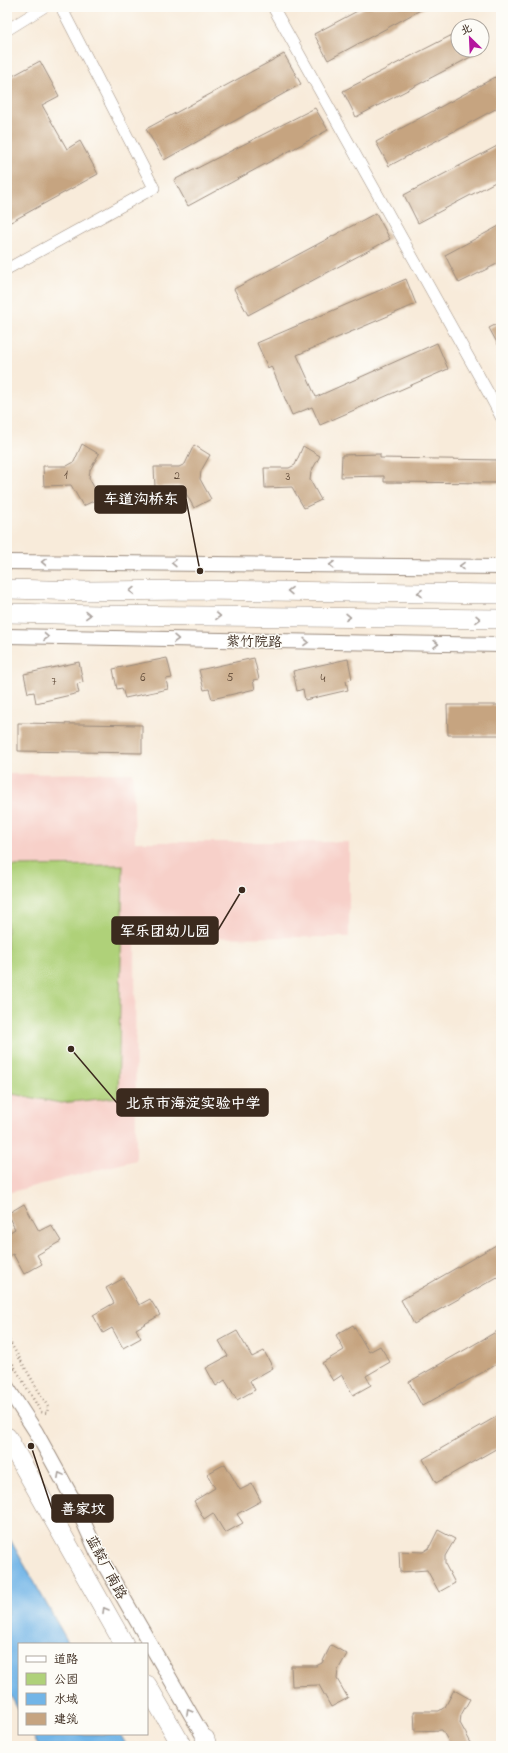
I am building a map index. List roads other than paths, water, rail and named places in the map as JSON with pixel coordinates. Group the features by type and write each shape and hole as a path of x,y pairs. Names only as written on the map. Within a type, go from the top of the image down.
{"highway":[{"path":"7,576 87,591"},
{"path":"7,589 501,594"},
{"name":"紫竹院路","path":"7,613 501,619"},
{"name":"蓝靛厂南路","path":"7,1437 123,1643"},
{"path":"148,1687 182,1746"}],"street":[{"path":"7,30 44,7"},
{"path":"273,7 486,387 501,418"},
{"path":"7,269 154,188 64,8"},
{"path":"7,562 501,567"},
{"name":"紫竹院路","path":"7,636 501,645"},
{"name":"蓝靛厂南路","path":"7,1387 36,1432 75,1503 97,1552 207,1744"}],"water":[{"path":"7,1534 68,1643 18,1643 18,1709 7,1689"},
{"path":"33,1735 121,1735 127,1746 39,1746"}],"place":[{"name":"车道沟桥东","path":"200,571"},
{"name":"军乐团幼儿园","path":"242,890"},
{"name":"北京市海淀实验中学","path":"71,1049"},
{"name":"善家坟","path":"31,1446"}]}
